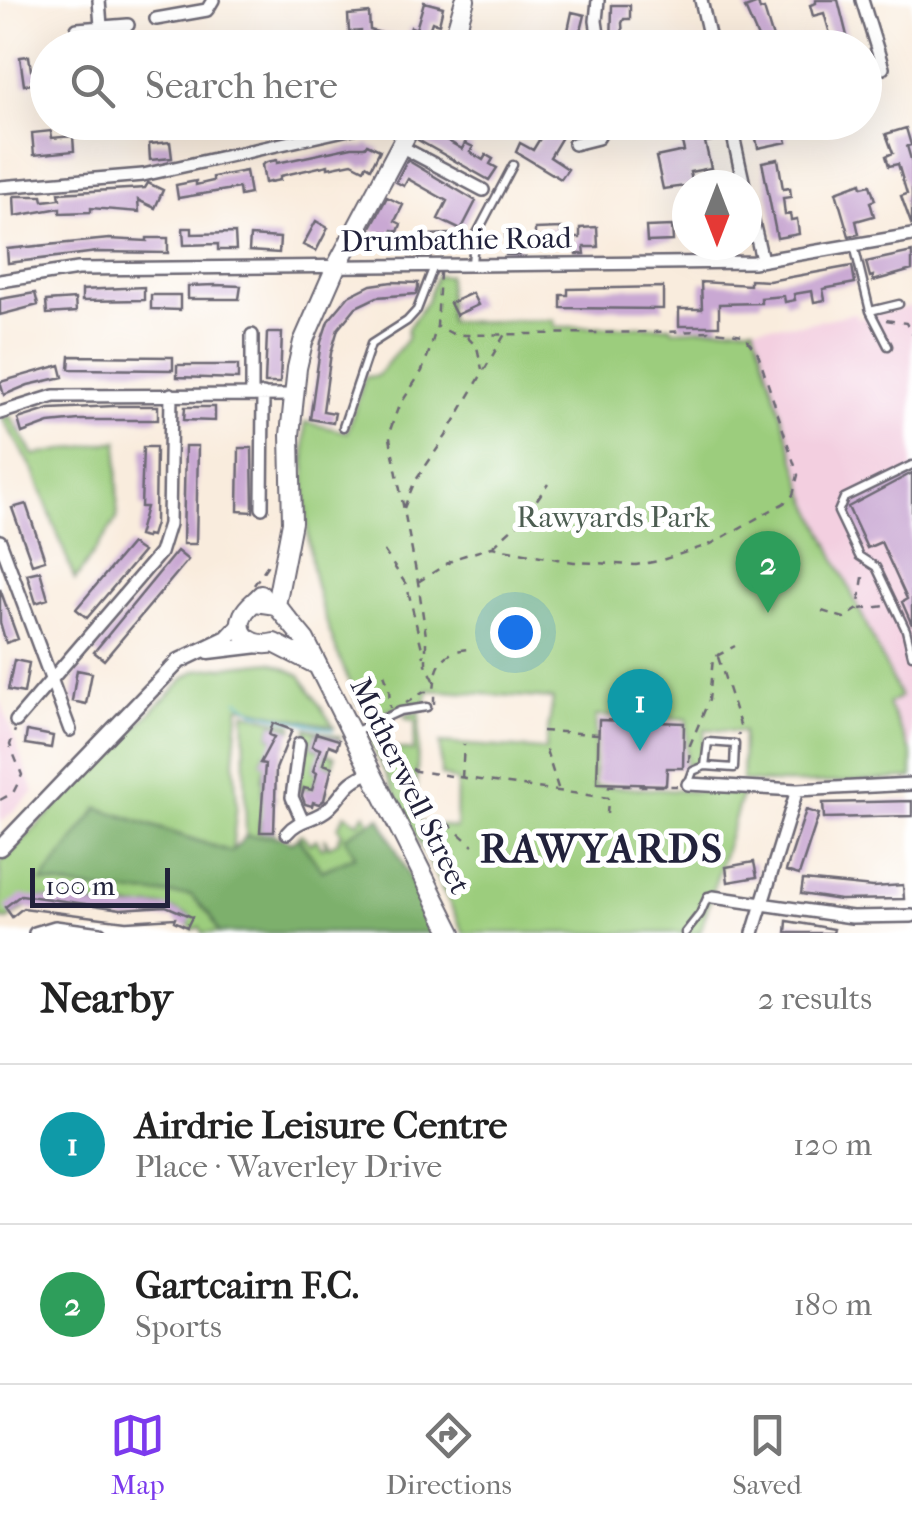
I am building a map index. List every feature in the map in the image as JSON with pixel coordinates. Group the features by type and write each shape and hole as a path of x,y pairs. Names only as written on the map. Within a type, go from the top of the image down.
{"main road":[{"path":"457,30 466,0"},
{"path":"266,644 284,632 276,588 290,540 294,396 306,332 335,268 403,140"},
{"path":"290,540 240,623 248,640 316,664"},
{"path":"256,602 281,611"},
{"name":"Motherwell Street","path":"281,611 305,640 452,933"}],"street":[{"path":"99,0 101,26"},
{"path":"156,19 207,10 213,0"},
{"path":"597,30 598,0"},
{"path":"702,0 708,30"},
{"path":"862,0 871,30"},
{"path":"77,28 128,25"},
{"path":"0,187 143,175 300,140"},
{"path":"574,144 590,140"},
{"path":"734,140 741,170"},
{"path":"400,146 483,190"},
{"name":"Drumbathie Road","path":"0,281 78,269 762,260 912,235"},
{"path":"252,334 262,508"},
{"path":"16,721 160,553 170,524 171,394"},
{"path":"0,413 54,396 294,396"},
{"path":"0,541 70,730"},
{"path":"0,848 180,661 227,638 240,623"},
{"path":"188,656 266,644"},
{"path":"299,744 292,797 302,820"},
{"path":"287,833 296,822 315,817 330,807 350,780 370,766"},
{"path":"688,784 797,790 912,784"},
{"path":"753,933 797,790"},
{"path":"713,897 852,917 912,916"},
{"path":"36,933 56,927 100,933"}],"lane":[{"path":"472,264 474,240 513,165"},
{"path":"854,245 870,310 888,346"},
{"path":"343,427 371,344 417,310 437,266"},
{"path":"870,310 899,304"},
{"path":"912,465 840,503 840,522 860,556 876,567 912,655"},
{"path":"353,732 390,715 430,707"},
{"path":"688,784 693,771 705,766 734,768 736,744 708,742 705,766"},
{"path":"685,933 708,896 713,897"}],"path":[{"path":"426,665 418,582 390,433 398,408 422,371 437,326 437,266"},
{"path":"874,319 906,322 912,334"},
{"path":"437,326 465,335 716,331 744,335 758,354 798,475 793,494 784,503 711,544 658,561 574,562 492,547"},
{"path":"404,510 414,483 506,332"},
{"path":"465,335 476,347 483,370"},
{"path":"418,582 438,567 492,547 524,518 548,484"},
{"path":"384,551 407,586 426,665 434,680"},
{"path":"858,609 862,574 870,562"},
{"path":"822,611 844,618 858,609 893,604"},
{"path":"706,657 713,658 734,646"},
{"path":"430,707 439,662 446,654 470,649"},
{"path":"718,655 740,728 736,744"},
{"path":"607,814 609,786 669,788 688,784 690,745 709,700 713,658"},
{"path":"420,663 426,665"},
{"path":"384,674 389,686 390,715"},
{"path":"407,702 424,692 434,692"},
{"path":"0,800 13,793 22,775 10,745 18,726 16,721"},
{"path":"542,731 598,734"},
{"path":"462,778 464,744"},
{"path":"546,750 559,792"},
{"path":"370,766 390,760 416,771 608,798"},
{"path":"447,823 473,846"}],"shaded area":[{"path":"912,306 912,754 888,703 900,696 806,495 754,326 802,324 855,313 857,318"},
{"path":"0,699 34,792 0,823"}],"green space":[{"name":"Rawyards Park","path":"448,275 449,322 554,320 555,327 671,326 672,330 754,326 806,495 900,697 888,704 912,754 912,778 806,783 742,781 743,732 705,729 701,762 686,766 687,719 596,716 594,786 742,794 700,933 464,933 372,746 371,734 376,728 385,734 384,747 413,751 416,721 404,715 420,712 416,789 419,822 456,828 457,781 441,775 440,743 545,750 553,699 428,690 426,703 373,715 374,710 358,704 329,631 312,567 306,505 305,422 347,432 365,377 377,376 407,339 408,328 427,301 436,276"},
{"path":"10,416 34,455 118,441 117,519 75,580 33,469 2,418"},
{"path":"271,662 300,675 334,727 239,706 232,852 99,808 168,893 191,895 211,916 219,933 203,933 200,927 193,930 188,924 191,916 163,906 147,907 147,917 142,908 107,906 105,915 103,906 82,902 80,910 57,906 58,900 39,898 8,920 0,919 0,863 186,677 196,670"},
{"path":"244,712 293,725 292,730 273,723 269,735 287,744 273,739 275,753 281,757 265,752 261,762 276,769 264,770 262,781 276,787 263,785 262,797 275,798 268,820 260,821 260,832 274,832 275,837 246,836"},
{"path":"307,728 340,737 339,740 316,733 312,746 335,757 332,767 316,762 313,771 318,773 313,785 327,790 325,795 316,791 304,795 306,788 302,787 298,792"},
{"path":"98,808 231,852 246,836 281,837 291,842 298,837 322,871 355,856 345,837 380,817 437,933 219,933 211,916 191,895 107,892 42,882"},
{"path":"365,813 370,823 356,856 321,871 298,837 301,834 311,844 316,839 322,848 326,846 324,837 329,846 339,841 342,834 338,827 345,814 358,822"}],"building":[{"path":"838,0 846,30 829,30 824,13 813,16 810,5"},
{"path":"424,2 443,7 439,24 432,22 429,30 410,30 416,29"},
{"path":"758,3 770,30 755,30 745,8"},
{"path":"612,5 630,5 630,19 624,19 623,30 611,30"},
{"path":"572,12 585,15 581,30 568,30"},
{"path":"369,13 370,30 349,30 348,15"},
{"path":"29,56 30,84 24,85 20,57"},
{"path":"906,128 911,145 907,146 912,163 912,226 901,196 907,194 898,164 889,166 886,156 893,153 886,134"},
{"path":"33,140 73,140 74,151 34,155"},
{"path":"418,140 446,140 462,149 465,143 473,147 470,152 483,160 486,155 493,159 490,164 497,168 489,180"},
{"path":"539,140 560,140 550,157 568,169 561,179 516,152 520,143 533,150"},
{"path":"682,140 712,140 705,142 711,168 672,170 672,188 663,189 656,157 684,151"},
{"path":"756,140 787,142 758,148"},
{"path":"170,142 172,158 150,160 149,144"},
{"path":"367,144 380,150 371,168 352,163 328,165 265,183 262,165 267,162"},
{"path":"778,159 783,189 790,188 791,197 783,198 785,215 797,219 799,234 777,238 762,162"},
{"path":"407,160 476,201 461,230 438,219 447,201 408,179 404,186 396,182"},
{"path":"246,171 250,194 240,196 239,188 178,198 176,185 196,181 196,185 213,181 213,177"},
{"path":"148,183 163,190 155,208 138,200 139,212 91,208 91,212 60,213 60,208 15,216 14,196 42,196 43,201 60,199 59,193 145,188"},
{"path":"861,183 862,187 870,185 875,200 870,202 874,216 856,221 859,234 849,236 836,192"},
{"path":"387,197 403,205 395,221 401,224 398,232 383,235 370,229"},
{"path":"316,221 328,228 316,251 303,245"},
{"path":"672,226 672,241 647,242 646,227"},
{"path":"597,227 598,247 584,247 585,254 576,254 575,238 580,238 580,228"},
{"path":"183,228 192,228 192,234 235,233 236,250 218,250 218,244 184,245"},
{"path":"561,228 561,241 539,242 539,237 535,237 535,229"},
{"path":"505,230 518,230 519,255 506,255"},
{"path":"449,234 449,249 427,249 427,235"},
{"path":"250,236 280,238 279,253 249,251"},
{"path":"168,238 168,253 97,252 8,263 7,249"},
{"path":"912,252 912,270 873,281 870,277 866,262"},
{"path":"852,266 855,283 823,289 825,300 814,302 812,291 794,294 795,300 785,302 784,296 761,298 761,303 719,304 719,326 679,326 679,309 702,309 701,282 750,285 750,280 769,281"},
{"path":"418,283 416,294 377,297 356,307 338,329 331,353 323,411 335,413 333,423 310,419 321,342 328,321 349,296 371,285"},
{"path":"188,286 241,286 239,299 188,299"},
{"path":"144,287 144,300 82,301 82,290"},
{"path":"663,287 663,309 561,308 561,295 568,295 568,289"},
{"path":"35,293 38,305 0,315 0,299"},
{"path":"472,293 478,305 456,315 450,303"},
{"path":"151,295 180,295 180,310 151,309"},
{"path":"75,299 76,312 47,314 46,301"},
{"path":"267,333 282,333 280,383 265,383"},
{"path":"70,356 173,357 173,370 69,369"},
{"path":"60,365 63,377 4,395 0,382"},
{"path":"177,365 238,365 238,379 177,377"},
{"path":"158,406 158,420 79,420 49,423 22,433 18,419 50,409"},
{"path":"185,407 215,407 215,421 184,420"},
{"path":"185,446 198,446 196,544 183,544"},
{"path":"143,447 156,447 155,523 151,536 146,538 138,536 146,507 141,507"},
{"path":"239,448 252,448 253,512 238,511"},
{"path":"912,473 912,625 902,602 907,599 881,542 867,548 848,507"},
{"path":"26,504 45,560 32,564 12,508"},
{"path":"131,544 143,552 87,618 76,609"},
{"path":"177,551 188,560 104,660 94,652"},
{"path":"40,571 48,599 36,603 27,574"},
{"path":"0,589 18,639 6,643 0,622"},
{"path":"14,660 29,663 24,693 8,690"},
{"path":"77,670 92,673 86,704 72,701"},
{"path":"599,720 684,723 683,768 667,768 666,785 597,783"},
{"path":"273,723 292,730 276,769 274,832 260,832 265,764 260,763 274,737 269,735"},
{"path":"27,731 53,736 51,748 25,744"},
{"path":"316,733 339,740 337,748 329,745 323,764 332,767 324,800 319,804 313,802 312,806 305,804 302,796 304,788 312,790 317,773 313,771 320,749 312,746"},
{"path":"912,801 912,816 824,818 823,803"},
{"path":"806,810 819,814 799,875 786,871"},
{"path":"754,862 757,877 728,882 726,867"},
{"path":"803,880 873,887 903,885 904,899 840,900 801,894"},
{"path":"21,895 121,909 166,906 192,917 187,927 175,918 126,921 23,908 12,917 5,907"},
{"path":"787,921 834,929 833,933 786,933"}],"waterway":[{"path":"238,700 254,711 333,730"}],"place":[{"name":"Gartcairn F.C.","path":"768,613"},
{"name":"Airdrie Leisure Centre","path":"640,751"}],"district":[{"name":"RAWYARDS","path":"602,849"}]}
